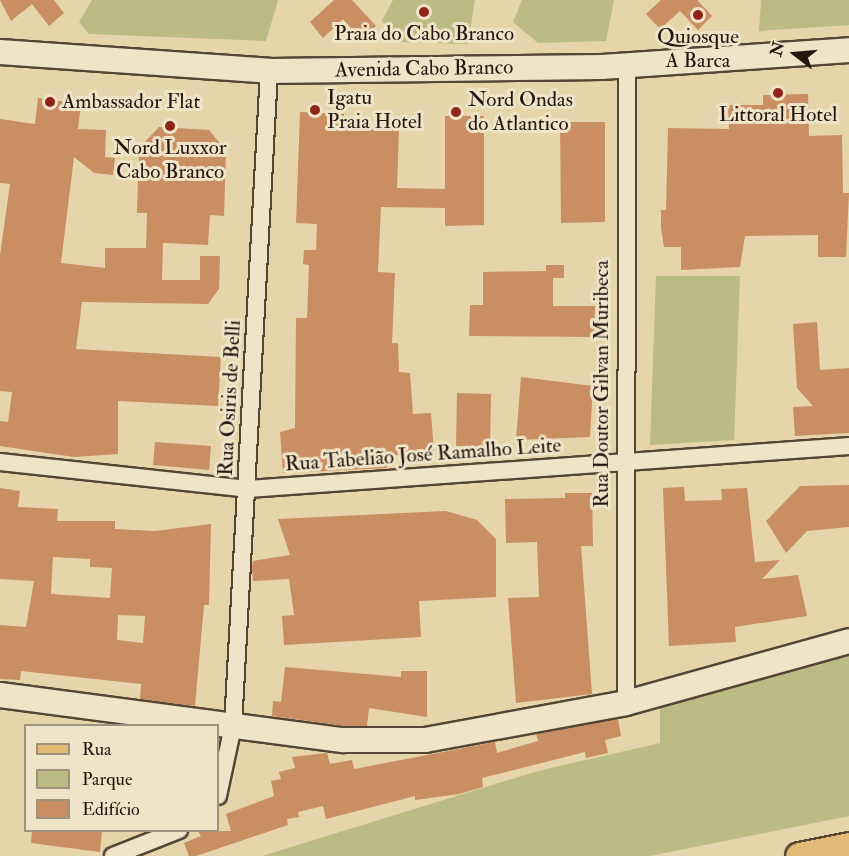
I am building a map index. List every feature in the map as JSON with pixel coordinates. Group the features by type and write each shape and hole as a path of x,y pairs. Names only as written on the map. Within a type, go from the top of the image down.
{"main road":[{"name":"Avenida Cabo Branco","path":"0,52 269,71 627,66 849,50"},
{"path":"219,724 344,740 425,740 626,703 849,641"},
{"path":"0,695 217,724"},
{"path":"799,856 849,846"}],"street":[{"name":"Rua Doutor Gilvan Muribeca","path":"626,703 623,463 627,66"},
{"name":"Rua Osiris de Belli","path":"219,791 232,726 248,489 269,71"},
{"name":"Rua Tabelião José Ramalho Leite","path":"0,462 248,489 849,446"},
{"path":"113,856 176,832"}],"green space":[{"path":"92,0 278,0 266,41 89,34 79,22"},
{"path":"393,0 475,0 468,44 401,42 382,21"},
{"path":"522,0 614,0 606,41 538,43 513,22"},
{"path":"761,0 849,0 849,25 759,31"},
{"path":"656,276 740,276 734,440 650,445"},
{"path":"849,655 849,816 650,856 262,856 538,771 660,743 660,708"}],"building":[{"path":"0,0 54,0 64,13 49,26 32,4 11,21"},
{"path":"334,0 352,0 376,26 361,40 343,19 323,38 310,22"},
{"path":"661,0 697,0 712,16 698,30 680,11 660,29 646,14"},
{"path":"808,94 809,136 842,135 843,193 849,193 846,257 818,257 818,235 745,236 740,267 681,270 681,247 664,247 661,228 661,210 666,210 668,128 729,129 728,105 763,105 763,95"},
{"path":"38,98 81,104 78,129 106,130 105,157 115,158 113,175 94,173 74,157 61,263 105,268 105,248 146,248 147,213 137,213 139,148 159,127 209,130 226,151 224,216 210,215 208,245 163,243 162,280 200,280 200,256 220,256 219,289 208,304 82,302 76,349 221,357 218,406 118,401 118,454 74,457 0,446 0,421 8,422 12,392 0,391 0,255 10,184 0,183 0,119 35,124"},
{"path":"300,112 344,114 343,127 399,129 397,188 445,189 445,116 484,116 484,225 445,226 445,208 381,207 378,272 395,273 392,343 398,343 399,372 410,373 413,414 431,413 434,452 387,456 387,468 283,473 280,432 295,428 296,318 307,318 309,265 303,264 304,250 316,250 317,224 296,223"},
{"path":"560,122 605,122 605,222 561,223"},
{"path":"546,265 564,265 564,278 553,278 553,306 595,306 594,337 469,336 470,305 483,305 483,272 546,271"},
{"path":"817,322 820,370 849,368 849,433 795,436 793,407 813,406 797,388 793,324"},
{"path":"521,377 593,386 590,437 516,440"},
{"path":"457,393 491,394 490,447 456,446"},
{"path":"155,442 211,446 209,470 153,465"},
{"path":"849,485 849,527 807,531 786,553 766,521 800,486"},
{"path":"684,487 685,501 722,500 721,489 747,488 755,562 780,560 762,579 798,575 807,616 735,627 736,642 669,646 663,488"},
{"path":"0,488 20,491 18,507 58,509 57,521 115,521 115,529 155,531 211,524 209,605 204,605 195,706 140,699 141,684 21,671 20,680 0,679 0,625 26,627 34,581 0,579","holes":["53,557 90,559 90,567 112,568 110,598 51,594","118,615 145,616 143,643 117,640"]},
{"path":"565,493 592,493 593,546 581,546 592,694 516,703 508,598 539,597 537,542 506,543 505,499 565,498"},
{"path":"446,511 477,520 496,539 496,597 419,601 421,637 284,645 282,616 294,615 289,579 253,581 252,567 253,561 290,555 278,519"},
{"path":"285,667 401,677 401,671 427,671 427,717 369,708 367,726 346,726 272,716 273,701 281,702"},
{"path":"618,719 621,736 605,740 608,753 586,758 585,752 482,778 483,787 459,794 415,800 415,796 326,819 323,806 298,812 299,817 287,819 288,825 196,856 189,856 184,843 201,836 199,832 231,831 226,814 274,796 271,781 281,779 279,772 295,768 292,757 327,753 330,764 352,760 354,769 495,742 497,753 538,741 536,734"},
{"path":"32,832 102,832 100,852 31,843"}],"place":[{"name":"Praia do Cabo Branco","path":"424,12"},
{"name":"Quiosque A Barca","path":"698,15"},
{"name":"Littoral Hotel","path":"778,93"},
{"name":"Ambassador Flat","path":"50,102"},
{"name":"Igatu Praia Hotel","path":"315,110"},
{"name":"Nord Ondas do Atlantico","path":"456,112"},
{"name":"Nord Luxxor Cabo Branco","path":"170,126"}]}
